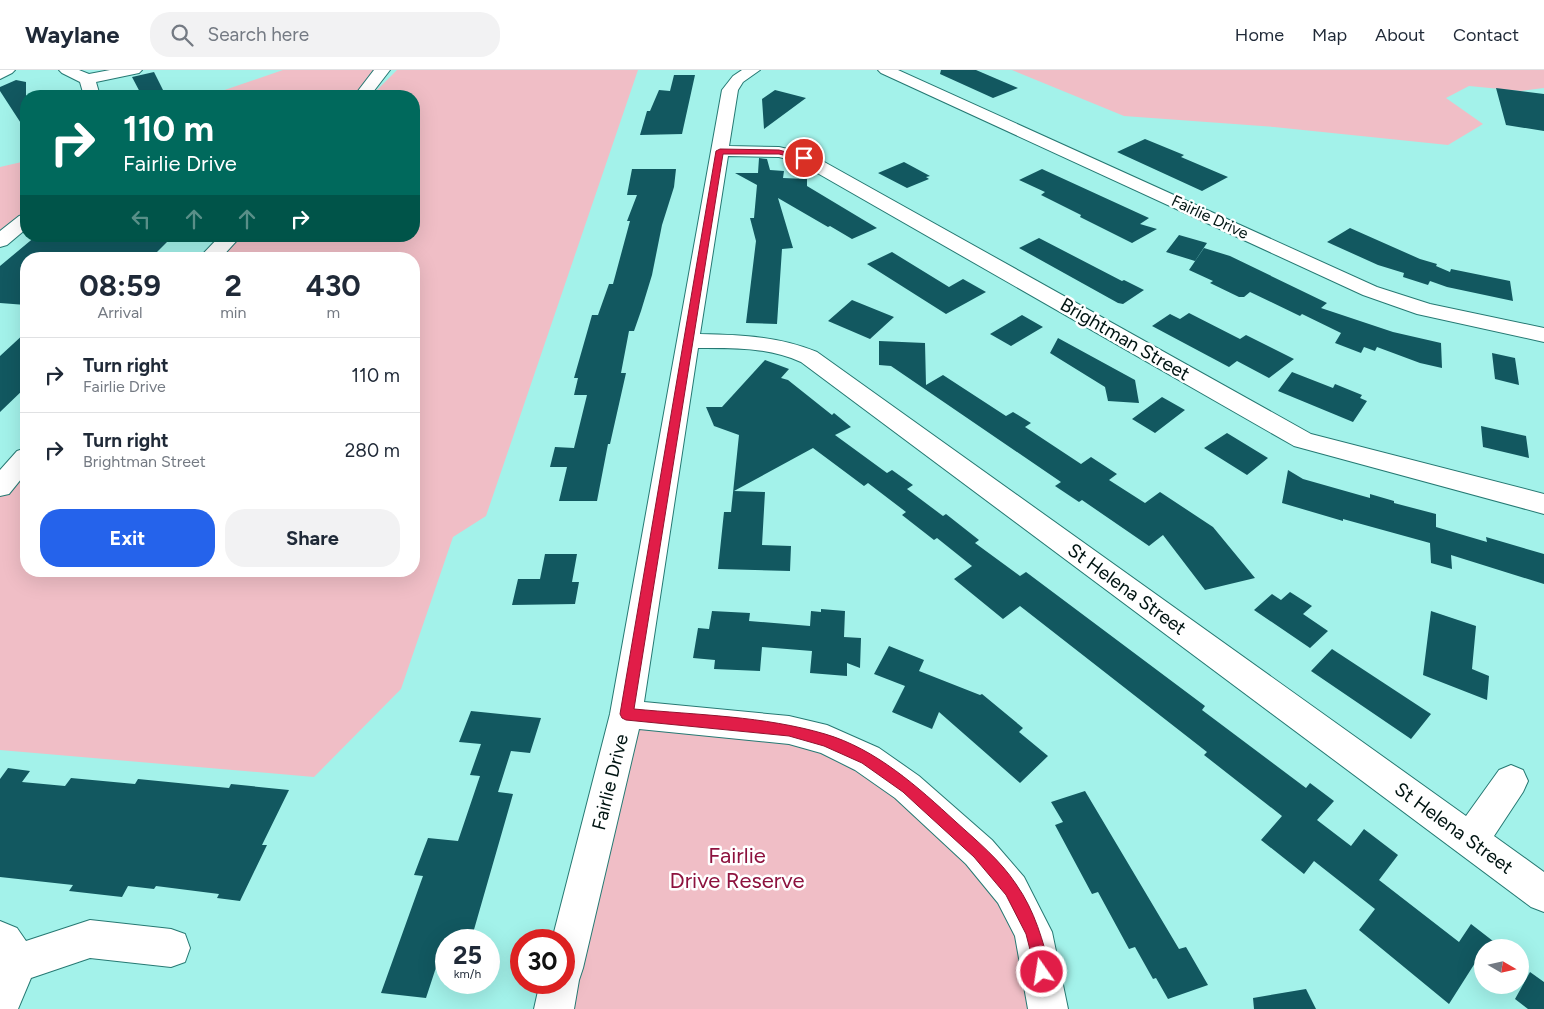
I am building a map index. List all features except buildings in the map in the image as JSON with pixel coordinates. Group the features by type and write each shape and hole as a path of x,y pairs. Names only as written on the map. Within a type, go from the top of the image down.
{"street":[{"path":"0,74 7,70"},
{"path":"67,70 87,79 134,70"},
{"path":"367,90 382,70"},
{"name":"Fairlie Drive","path":"574,929 626,714 730,90 738,80 752,70"},
{"name":"Fairlie Drive","path":"886,70 1370,291 1425,308 1544,335"},
{"path":"87,79 90,90"},
{"name":"Brightman Street","path":"720,151 779,152 804,158 1303,440 1544,504"},
{"path":"0,241 20,225"},
{"path":"215,252 225,242"},
{"name":"St Helena Street","path":"689,341 780,345 809,357 1544,894"},
{"path":"0,487 16,461"},
{"path":"626,714 789,730 827,740 867,759 908,787 979,852 1011,890 1033,932 1048,1009"},
{"path":"1470,840 1511,781"},
{"path":"0,1005 8,952 90,939 171,948"},
{"path":"554,1009 557,994"}],"green space":[{"path":"283,70 375,70 359,90 225,90"},
{"path":"397,70 638,70 486,516 453,537 401,689 314,777 0,750 0,491 20,468 20,577 420,577 420,252 215,252 224,242 420,242 420,90 377,90"},
{"path":"1012,70 1544,70 1544,88 1521,91 1469,86 1446,98 1483,124 1448,145 1274,127 1124,116"},
{"path":"20,162 20,216 0,231 0,167"},
{"name":"Fairlie Drive Reserve","path":"626,714 827,740 979,852 1048,1009 554,1009 560,994 575,994 574,929"}],"route":[{"path":"804,158 779,152 720,151 626,714 789,730 827,740 867,759 908,787 979,852 1011,890 1033,932 1042,972"}]}
